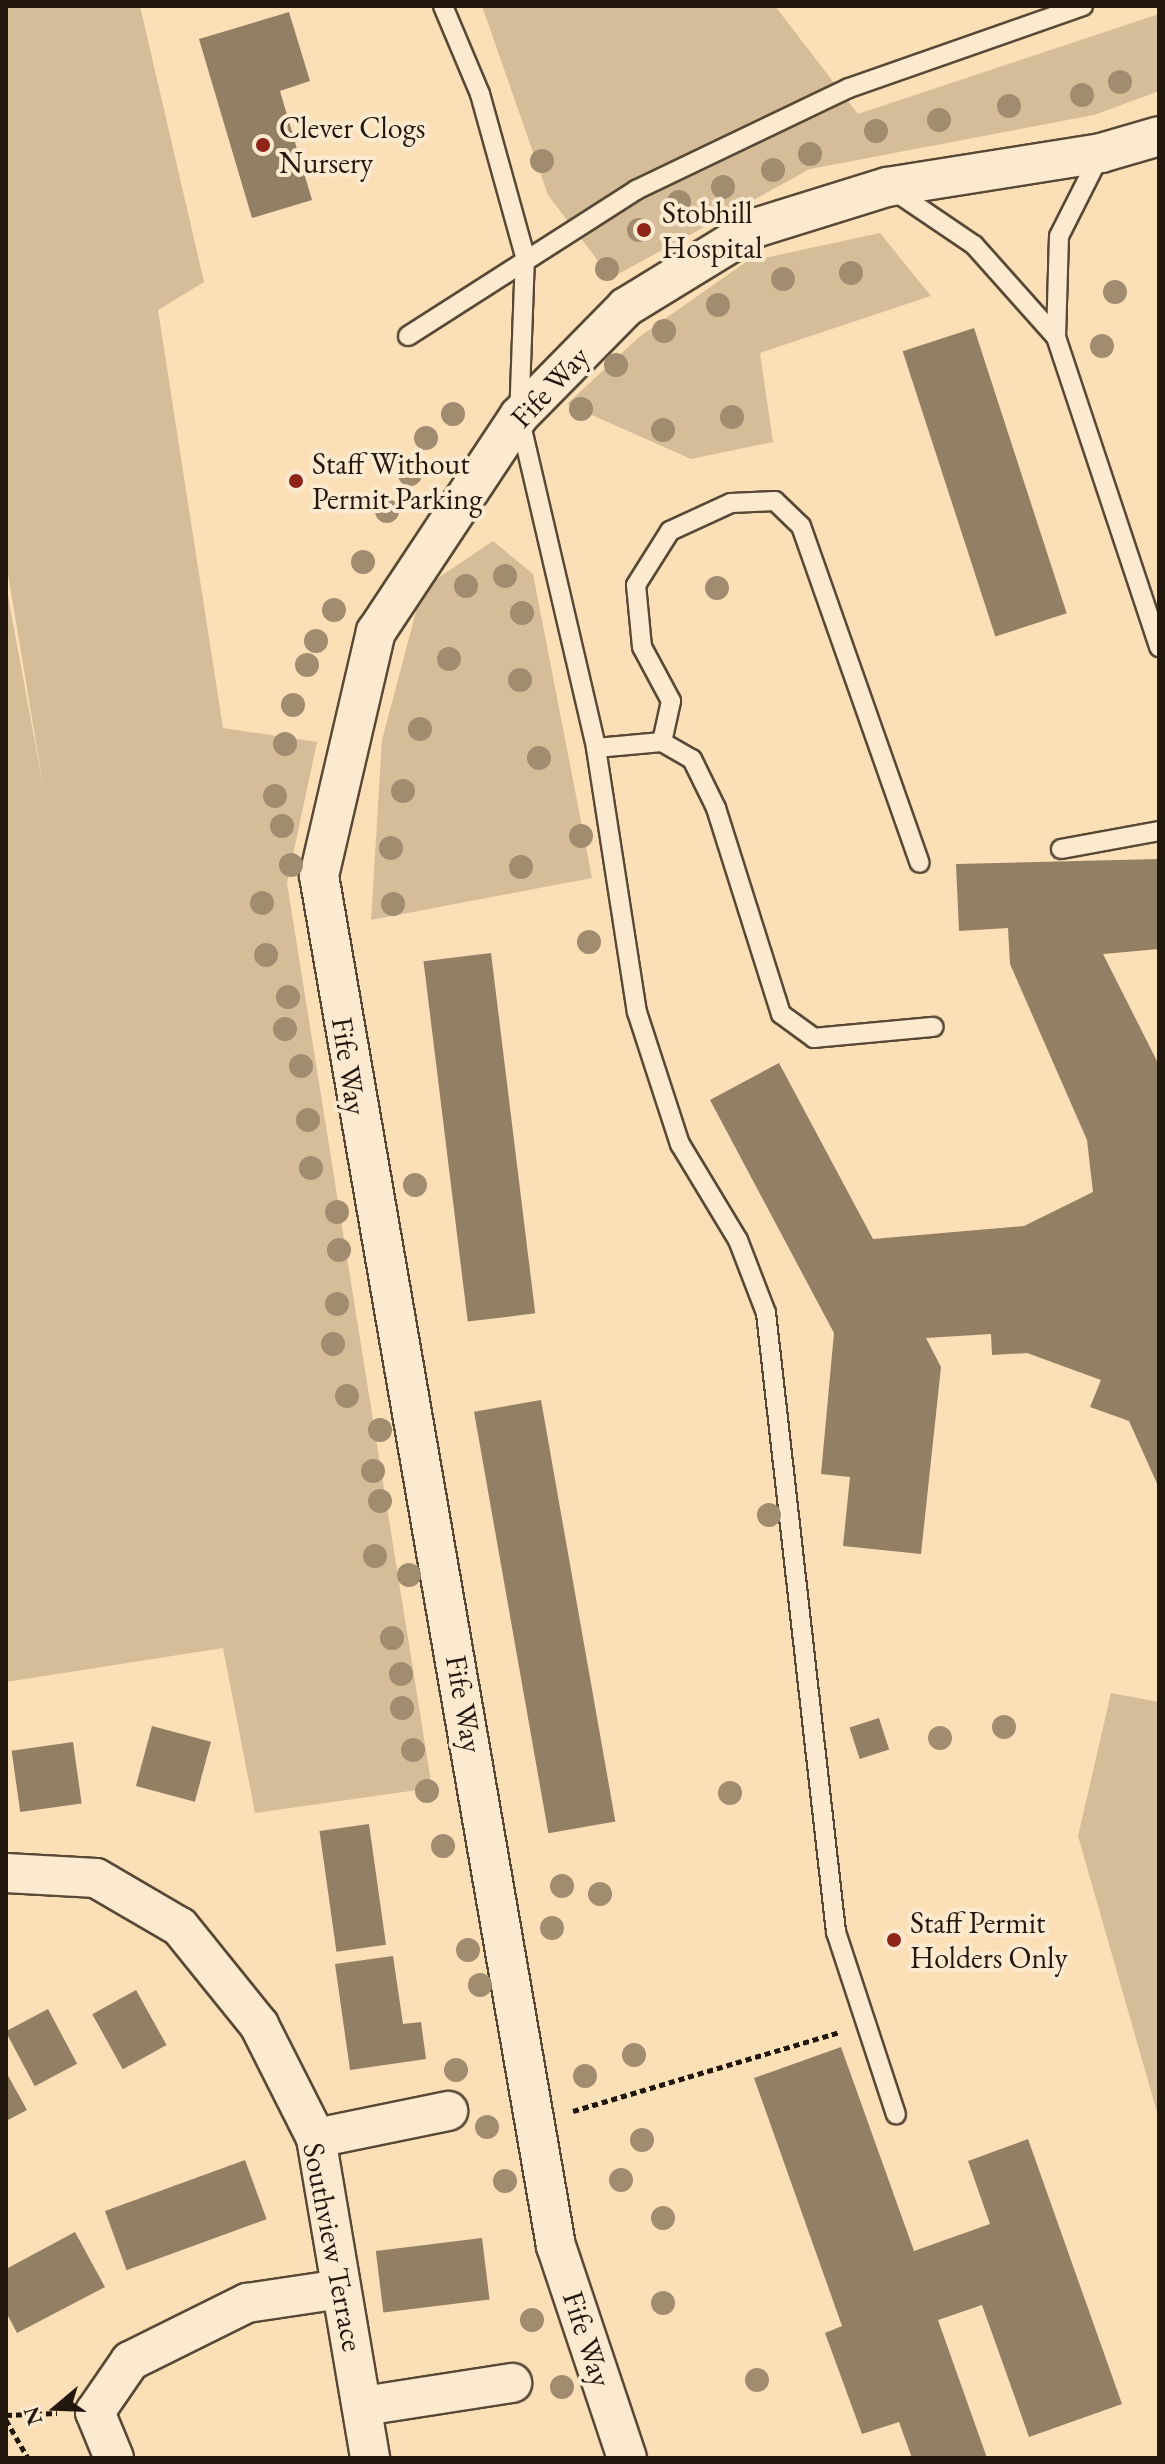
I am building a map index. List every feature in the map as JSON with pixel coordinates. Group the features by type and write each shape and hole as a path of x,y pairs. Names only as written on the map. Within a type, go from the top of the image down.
{"street":[{"name":"Fife Way","path":"627,2458 556,2246 319,876 376,632 519,416 626,307 755,228 887,187 1101,153 1159,136"},
{"name":"Southview Terrace","path":"6,1873 96,1878 180,1927 259,2025 316,2138 370,2458"},
{"path":"316,2138 448,2111"},
{"path":"114,2458 95,2412 130,2361 247,2303 341,2289"},
{"path":"363,2406 512,2383"}],"lane":[{"path":"443,6 480,94 525,256 519,416 596,748 637,1012 680,1144 738,1240 766,1313 836,1932 896,2114"},
{"path":"408,336 525,256 636,190 849,88 1083,6"},
{"path":"1101,153 1059,236 1056,337 1159,647"},
{"path":"887,187 974,245 1056,337"},
{"path":"662,742 671,701 642,647 636,585 670,531 731,503 775,501 801,526 920,863"},
{"path":"596,748 662,742 692,759 716,808 781,1014 814,1038 933,1027"},
{"path":"1061,849 1159,831"}],"path":[{"path":"533,2123 867,2023"},
{"path":"28,2458 6,2417 95,2412"}],"shaded area":[{"path":"6,6 140,6 204,282 158,310 223,728 317,742 287,883 432,1788 255,1813 223,1648 6,1682 6,585 44,791 6,562"},
{"path":"482,6 775,6 858,114 1159,14 1159,91 1094,115 810,169 611,278 548,195"},
{"path":"880,233 931,296 760,353 773,442 691,459 567,404 639,337 746,262"},
{"path":"493,541 533,574 592,878 371,920 382,740 422,589"},
{"path":"1111,1693 1159,1702 1159,2119 1078,1836"}],"building":[{"name":"Clever Clogs Nursery","path":"289,12 310,81 280,91 312,200 252,218 199,39"},
{"path":"974,328 1067,613 995,636 903,351"},
{"path":"1159,859 1159,949 1103,954 1159,1065 1159,1488 1129,1421 1090,1407 1101,1380 1027,1353 992,1355 991,1334 926,1338 941,1367 921,1554 843,1546 850,1477 821,1474 834,1333 710,1100 779,1063 873,1239 1024,1226 1093,1192 1087,1140 1010,964 1008,928 959,931 956,864"},
{"path":"491,953 535,1313 468,1322 424,961"},
{"path":"541,1400 615,1821 548,1833 474,1412"},
{"path":"879,1718 889,1749 860,1759 850,1728"},
{"path":"152,1726 211,1742 195,1802 136,1786"},
{"path":"73,1742 82,1803 20,1812 12,1751"},
{"path":"369,1824 386,1945 336,1952 319,1831"},
{"path":"393,1956 403,2024 421,2022 426,2059 350,2070 335,1964"},
{"path":"136,1990 167,2045 123,2069 92,2014"},
{"path":"48,2009 77,2064 35,2086 6,2031"},
{"path":"841,2047 914,2251 990,2224 968,2161 1028,2139 1122,2404 1029,2437 982,2305 938,2320 987,2458 912,2458 899,2422 862,2434 825,2333 842,2326 754,2078"},
{"path":"6,2072 27,2110 6,2121"},
{"path":"245,2160 267,2219 127,2270 105,2211"},
{"path":"75,2232 105,2287 17,2333 6,2312 6,2269"},
{"path":"482,2238 490,2300 383,2313 376,2251"}],"place":[{"name":"Clever Clogs Nursery","path":"263,145"},
{"name":"Stobhill Hospital","path":"644,230"},
{"name":"Staff Without Permit Parking","path":"296,481"},
{"name":"Staff Permit Holders Only","path":"894,1940"}]}
